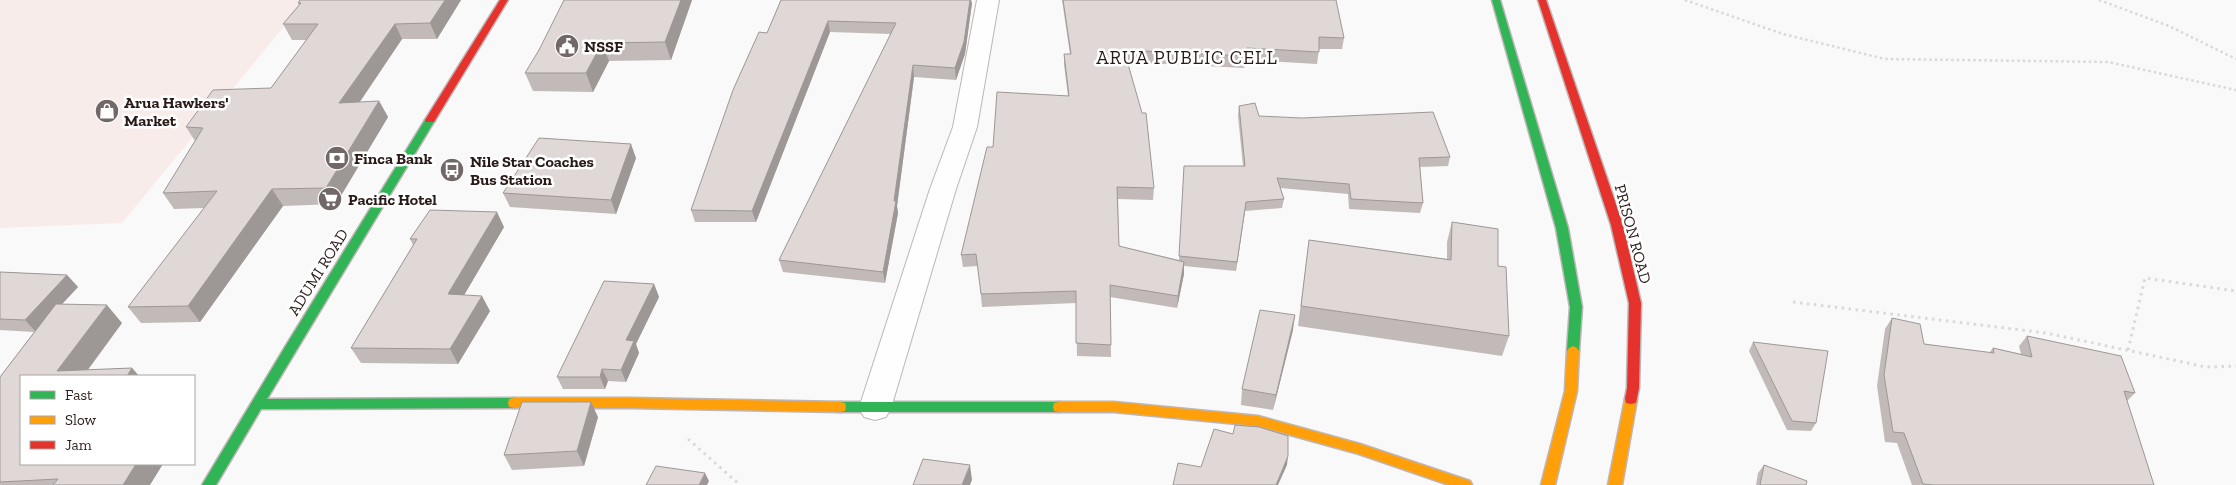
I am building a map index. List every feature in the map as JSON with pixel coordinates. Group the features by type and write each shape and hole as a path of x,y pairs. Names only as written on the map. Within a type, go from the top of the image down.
{"street":[{"name":"ADUMI ROAD","path":"209,485 504,0"},
{"path":"875,408 943,189 965,127 988,0"},
{"path":"1496,0 1562,228 1576,307 1571,392 1548,485"},
{"name":"PRISON ROAD","path":"1542,0 1617,225 1635,304 1633,388 1614,485"},
{"path":"258,404 631,403 875,408 1114,407 1258,421 1360,449 1465,485"}],"path":[{"path":"1685,0 1783,34 1885,59 2108,62 2236,90"},
{"path":"2099,0 2168,26 2236,59"},
{"path":"2128,350 2145,278 2236,291"},
{"path":"1794,302 2046,333 2206,367 2236,366"},
{"path":"680,434 740,485"}],"shaded area":[{"name":"Arua Hawkers' Market","path":"0,0 306,0 122,223 0,228"}],"building":[{"path":"300,0 445,0 430,23 395,24 339,103 379,101 326,188 272,189 188,306 128,307 217,191 163,193 203,128 186,127 213,90 271,88 318,24 283,24 301,3 298,3"},
{"path":"564,0 681,0 665,42 602,43 586,73 525,73 539,50"},
{"path":"781,0 970,0 964,42 955,68 913,65 894,201 896,201 883,272 779,260 896,23 828,21 752,211 691,210 733,90 759,32 767,33"},
{"path":"1063,0 1336,0 1344,38 1319,37 1319,52 1247,48 1245,56 1124,50 1142,113 1146,113 1154,188 1117,187 1119,246 1184,262 1178,296 1110,285 1111,345 1076,343 1076,291 981,294 976,254 961,255 987,147 993,147 997,92 1069,96 1064,54 1071,54"},
{"path":"1255,103 1259,116 1302,118 1433,112 1450,157 1419,158 1423,203 1351,199 1349,184 1277,178 1284,199 1246,202 1237,262 1179,256 1184,166 1245,166 1239,106"},
{"path":"539,138 631,144 611,200 503,193"},
{"path":"430,210 497,212 448,294 482,296 450,349 351,348 417,239 410,239"},
{"path":"1452,222 1498,229 1498,266 1506,267 1509,336 1301,306 1309,240 1451,260"},
{"path":"0,272 67,275 25,320 0,319"},
{"path":"604,281 654,284 626,340 634,341 621,370 602,369 600,377 557,377"},
{"path":"56,304 107,305 57,371 132,368 128,375 20,375 20,465 135,465 123,485 53,485 58,479 0,482 0,377"},
{"path":"1260,310 1295,315 1276,395 1242,389"},
{"path":"1892,318 1920,324 1924,344 1994,353 1993,348 2032,357 2027,336 2121,356 2135,393 2124,391 2154,485 1923,484 1904,433 1893,432 1884,375"},
{"path":"1753,342 1828,351 1816,423 1792,421"},
{"path":"522,402 591,402 577,451 504,455"},
{"path":"1235,425 1259,427 1288,436 1288,456 1276,485 1173,485 1178,463 1201,467 1214,429 1233,434"},
{"path":"923,459 970,465 962,485 913,485"},
{"path":"1764,465 1807,481 1806,485 1760,485"},
{"path":"656,466 705,473 699,485 646,485"}],"traffic: fast":[{"path":"1496,0 1562,228 1576,307 1573,351"},
{"path":"209,485 430,120"},
{"path":"258,404 514,403"},
{"path":"840,407 1059,407"}],"traffic: slow":[{"path":"1548,485 1571,391 1573,351"},
{"path":"1615,485 1631,399"},
{"path":"514,403 840,407"},
{"path":"1059,407 1114,407 1258,421 1360,449 1465,485"}],"traffic: jam":[{"path":"430,120 504,0"},
{"path":"1542,0 1617,225 1635,303 1633,388 1631,399"}],"place":[{"name":"NSSF","path":"567,46"},
{"name":"Arua Hawkers' Market","path":"107,111"},
{"name":"Finca Bank","path":"337,158"},
{"name":"Nile Star Coaches Bus Station","path":"452,170"},
{"name":"Pacific Hotel","path":"330,199"}],"district":[{"name":"ARUA PUBLIC CELL","path":"1187,57"}]}
